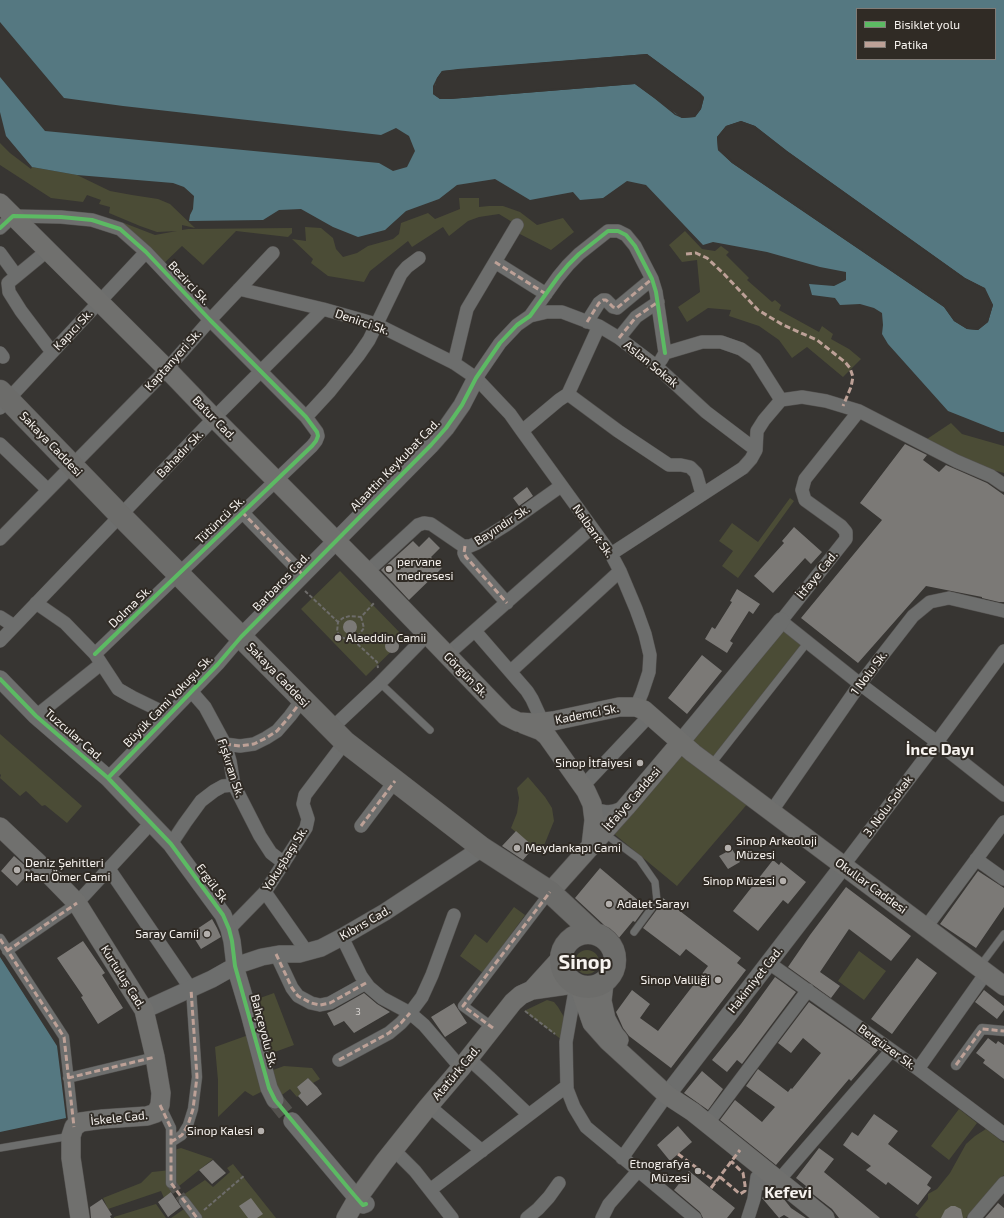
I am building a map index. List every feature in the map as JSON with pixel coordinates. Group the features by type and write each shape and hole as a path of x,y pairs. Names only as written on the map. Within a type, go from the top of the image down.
{"highway":[{"name":"Sakaya Caddesi","path":"3,399 72,465 338,735 482,848 550,892 594,933"},
{"path":"550,892 565,918 573,937"},
{"path":"585,933 594,933 605,938 613,949 615,954 615,964 613,971 604,983 594,987 584,988 570,981 564,974 561,966 561,954 565,944 573,937 585,933"}],"main road":[{"name":"Batur Cad.","path":"0,203 7,222 48,250 336,540 428,635"},
{"name":"Görgün Sk.","path":"428,635 512,719"},
{"name":"Kademci Sk.","path":"512,719 543,723 619,707 643,711"},
{"path":"643,711 681,742"},
{"path":"512,719 533,727 547,736 583,786 592,805 597,839"},
{"name":"Okullar Caddesi","path":"681,742 710,766 1004,986"},
{"name":"İtfaiye Caddesi","path":"550,892 626,807 681,742"},
{"name":"Kurtuluş Cad.","path":"0,828 37,862 77,903 144,1010 155,1057 161,1093 160,1105"},
{"path":"532,990 561,958"},
{"path":"604,983 602,1001 606,1019 614,1034 670,1091"},
{"path":"532,990 576,985 592,1022 600,1032 700,1118 825,1218"},
{"name":"Atatürk Cad.","path":"346,1218 362,1207 389,1156 513,1002 521,995 532,990"},
{"name":"İskele Cad.","path":"72,1132 81,1122 147,1116 156,1112 160,1105"},
{"path":"72,1132 71,1158 80,1218"}],"street":[{"name":"Bezirci Sk.","path":"7,222 61,217 92,220 120,229 146,252 210,320 306,417 317,432 318,436 316,441 275,480"},
{"path":"454,362 467,309 517,225"},
{"path":"476,378 500,344 517,325 530,316 568,265 579,254 608,231 618,231 626,235 635,246 652,279 658,302 665,353"},
{"path":"48,250 8,283 9,292 21,311 52,352"},
{"name":"Kapıcı Sk.","path":"3,399 52,352 146,252"},
{"path":"0,253 16,276"},
{"name":"Kaptanyeri Sk.","path":"0,539 167,369 210,320 273,253"},
{"path":"306,417 349,369 369,340 401,274 407,267 419,258"},
{"path":"495,262 546,294"},
{"path":"522,431 558,400 568,394 599,303 606,300 613,307 617,308 652,279"},
{"name":"Denirci Sk.","path":"239,289 324,308 376,324 454,362 476,378"},
{"path":"619,338 636,317 658,302"},
{"name":"Bahadır Sk.","path":"0,641 214,418 324,308"},
{"name":"Aslan Sokak","path":"530,316 547,312 562,312 593,324 619,338 656,366 706,412 756,450"},
{"path":"656,366 665,353 702,342 721,342 741,349 755,359 781,400"},
{"name":"Nalbant Sk.","path":"476,378 510,414 611,554 620,571 645,634 650,655 649,672 642,693 643,711"},
{"name":"Alaattin Keykubat Cad.","path":"336,540 431,445 446,428 462,405 476,378"},
{"path":"568,394 644,449 669,465 690,467 696,473 702,494"},
{"path":"611,554 743,468 751,459 756,450 757,431 781,400 802,397 826,401 859,411 956,461 991,476 1004,485"},
{"name":"İtfaye Cad.","path":"681,742 846,539 846,532 841,526 805,500 802,490 805,479 859,411"},
{"path":"0,444 48,490"},
{"name":"Tütüncü Sk.","path":"179,574 275,480"},
{"name":"Bayındır Sk.","path":"367,572 418,525 424,523 431,524 457,543 463,546 470,546 506,525 561,486"},
{"path":"242,512 299,578"},
{"path":"447,655 591,528"},
{"name":"Barbaros Cad.","path":"241,637 336,540"},
{"path":"465,546 464,554 466,557 507,603"},
{"path":"511,671 620,571"},
{"name":"Dolma Sk.","path":"36,716 98,659 179,574"},
{"name":"1 Nolu Sk.","path":"771,812 860,684 913,616 930,602 949,598 1004,611"},
{"path":"36,603 65,623 98,659 118,689 169,715"},
{"path":"0,617 14,626"},
{"path":"780,621 1004,795"},
{"path":"475,631 511,671 532,698 543,723"},
{"name":"Yokuşbaşı Sk.","path":"229,929 265,892 306,828 308,819 303,804 305,795 338,735 380,683 428,635"},
{"name":"Büyük Cami Yokuşu Sk.","path":"108,778 241,637"},
{"name":"3. Nolu Sokak","path":"843,866 1004,651"},
{"name":"Tuzcular Cad.","path":"0,679 36,716 108,778 151,823"},
{"name":"Fışkıran Sk.","path":"191,691 205,707 225,744 230,761 234,785 260,836 271,853 284,863"},
{"path":"225,744 240,746 254,744 266,738 277,731 302,700"},
{"path":"583,786 643,711"},
{"path":"361,826 395,781"},
{"path":"171,844 202,801 223,786 234,785"},
{"path":"592,805 596,810 608,812 626,807"},
{"path":"926,927 1004,822"},
{"path":"7,951 77,903 151,823"},
{"name":"Ergül Sk","path":"151,823 171,844 223,916 229,929 236,966"},
{"name":"Kıbrıs Cad.","path":"144,1010 212,979 236,966 262,956 276,954 299,954 321,948 385,912 482,848"},
{"path":"976,859 1004,879"},
{"name":"Hakimiyet Cad.","path":"670,1091 843,866"},
{"path":"109,869 191,989 197,1077 193,1109 188,1125 182,1135 171,1142"},
{"path":"265,892 307,952"},
{"path":"493,1028 463,1006 550,892"},
{"path":"339,1060 389,1033 410,1013 422,997 432,975 454,915"},
{"path":"342,937 354,964 366,983 382,998 410,1013 465,1063 490,1078 529,1115"},
{"path":"0,939 64,1037 72,1132"},
{"path":"276,954 292,988 298,996 311,1004 320,1005 330,1003 366,983"},
{"name":"Bergüzer Sk.","path":"769,963 918,1069 1004,1134"},
{"name":"Bahçeyolu Sk.","path":"236,966 269,1088 276,1100"},
{"path":"918,1069 983,971"},
{"path":"576,985 566,1042 567,1089 574,1107 586,1127 696,1218"},
{"path":"700,1118 808,990"},
{"path":"956,1065 982,1029 1004,1031"},
{"path":"756,1185 779,1180 891,1051"},
{"path":"68,1078 155,1057"},
{"path":"430,1190 567,1086"},
{"path":"622,1158 670,1091"},
{"path":"160,1105 172,1128 171,1183"},
{"path":"429,1106 482,1151"},
{"path":"292,1121 362,1207"},
{"path":"389,1156 415,1171 452,1218"},
{"path":"748,1218 754,1200 758,1171 756,1163"},
{"path":"602,1218 609,1204 638,1171"},
{"path":"527,1218 549,1197 559,1182"},
{"path":"974,1218 1004,1183"},
{"path":"184,1201 196,1217"}],"lane":[{"path":"991,476 1004,480"},
{"path":"710,766 807,643"},
{"path":"380,683 430,730"},
{"path":"597,839 639,858 655,882 657,901 634,932"},
{"path":"983,971 1004,934"},
{"path":"0,1148 72,1132"}],"path":[{"path":"299,578 338,622"},
{"path":"361,617 385,591"},
{"path":"361,617 350,616 343,618 338,622 337,632 343,638 353,640 377,662 380,683"},
{"path":"353,640 364,628 361,617"},
{"path":"513,1002 566,1042"},
{"path":"196,1217 245,1175"}],"green space":[{"path":"0,143 10,153 31,169 32,167 77,175 110,191 158,199 170,204 195,228 182,225 182,230 292,228 292,233 288,237 236,231 203,265 182,246 160,267 120,229 124,223 155,235 177,231 157,232 140,226 109,213 110,207 99,204 101,200 87,195 83,202 51,198 0,165"},
{"path":"459,198 479,198 479,207 503,206 520,212 537,225 563,218 574,232 551,250 514,231 517,225 499,214 479,217 468,221 449,236 443,227 412,247 408,241 370,271 364,282 328,276 311,263 313,259 292,239 306,241 305,227 321,228 333,238 336,249 343,257 357,253 368,246 393,239 399,234 401,223 428,213 435,219 460,209"},
{"path":"685,231 702,249 715,251 721,246 729,252 726,255 749,278 747,280 772,302 775,300 781,305 779,310 819,332 822,326 833,334 831,339 849,349 861,359 843,377 807,347 792,358 779,340 759,326 729,316 731,310 708,308 687,322 678,307 700,292 697,260 682,262 669,245"},
{"path":"951,423 962,434 1004,446 1004,473 956,461 921,443"},
{"path":"790,498 794,501 738,578 722,566 733,551 719,541 732,523 758,542"},
{"path":"340,571 405,638 366,676 301,609"},
{"path":"781,621 807,643 711,766 749,802 677,886 607,828"},
{"path":"0,734 82,806 67,823 45,805 42,806 26,791 20,796 0,778"},
{"path":"528,777 552,808 554,821 543,848 539,852 511,828 517,813 519,798 517,788"},
{"path":"514,907 525,915 483,973 460,956 475,934 487,943"},
{"path":"587,950 595,954 599,962 595,970 587,974 579,970 575,962 579,954"},
{"path":"859,951 886,971 864,1000 838,981"},
{"path":"274,993 294,1045 261,1057 265,1073 284,1066 312,1068 320,1079 313,1083 308,1078 297,1087 301,1093 297,1097 290,1089 275,1100 269,1088 253,1096 245,1091 218,1117 218,1080 215,1047 254,1033 246,1003"},
{"path":"547,1000 554,1002 564,1017 562,1040 524,1011"},
{"path":"959,1109 977,1123 949,1160 931,1146"},
{"path":"986,1129 1004,1143 1004,1175 966,1218 919,1218 915,1215 928,1199 928,1194 937,1189 950,1173 966,1144"},
{"path":"181,1148 213,1159 164,1198 161,1191 108,1209 103,1198 141,1183 152,1172 171,1170 171,1151"},
{"path":"233,1164 276,1218 171,1218 187,1207 180,1197 205,1180 213,1187 230,1172 227,1168"},
{"path":"156,1204 166,1218 114,1218 114,1217"}],"water":[{"path":"0,0 1004,0 1004,432 948,411 888,344 882,334 882,313 874,308 860,304 840,305 835,298 812,295 809,284 834,286 846,280 846,272 820,267 767,252 713,242 703,245 646,185 627,181 603,198 580,200 573,192 530,200 495,179 457,185 439,199 406,211 385,230 358,237 333,227 301,209 279,210 263,220 189,221 193,209 194,196 184,187 173,183 77,175 32,167 6,136 0,112 0,77 45,131 379,163 393,171 407,167 415,151 409,136 396,128 381,135 64,98 0,22","holes":["647,54 700,93 704,98 701,109 695,117 682,118 635,84 450,99 440,99 433,94 437,78 442,71","741,121 755,126 787,151 965,278 984,288 993,305 988,322 978,330 967,329 954,321 944,307 732,163 718,150 717,137 726,126"]},
{"path":"0,957 57,1046 66,1118 0,1132"}],"pier":[{"path":"647,54 704,97 701,109 695,117 682,118 675,115 635,84 450,99 440,99 433,94 433,86 442,71","holes":["647,56 699,94 702,98 699,108 694,116 682,116 676,114 656,96 635,82 450,97 441,97 435,93 435,86 443,73"]},
{"path":"741,121 755,126 787,151 965,278 985,288 993,305 988,322 978,330 967,329 954,321 944,307 732,163 718,150 717,137 726,126","holes":["741,124 754,128 964,279 983,289 991,306 986,321 977,328 968,327 955,319 945,305 733,161 720,149 719,137 727,128"]}],"building":[{"path":"905,444 927,455 923,460 939,472 946,465 987,483 1004,495 1004,602 926,586 858,663 801,618 882,520 860,503"},
{"path":"527,487 533,496 519,506 513,498"},
{"path":"794,527 822,552 811,564 805,558 773,593 754,576 784,543 782,541"},
{"name":"pervane medresesi","path":"429,537 440,548 431,557 442,568 409,600 381,570 413,541 419,547"},
{"path":"737,589 760,604 753,614 749,611 730,641 733,643 727,653 705,639 712,627 715,629 732,602 730,601"},
{"path":"347,620 353,620 357,624 357,630 353,634 347,634 343,630 343,624"},
{"path":"389,639 395,639 399,643 399,649 395,653 389,653 385,649 385,643"},
{"path":"702,655 722,671 687,714 668,698"},
{"name":"Meydankapı Cami","path":"516,831 534,847 523,860 502,846"},
{"path":"732,849 740,862 728,869 719,856"},
{"name":"Deniz Şehitleri Hacı Ömer Cami","path":"14,856 31,871 17,886 1,871"},
{"path":"773,860 779,865 781,862 806,882 788,904 783,900 758,931 733,911"},
{"name":"Adalet Sarayı","path":"600,868 646,907 635,922 633,921 618,939 575,898"},
{"path":"978,871 1004,888 1004,907 976,948 940,924"},
{"path":"846,887 911,936 891,961 849,929 820,972 840,986 831,998 788,967"},
{"name":"Sinop Valiliği","path":"663,898 741,958 737,963 746,970 671,1068 629,1036 623,1028 616,1012 632,990 650,1004 640,1018 658,1031 708,966 686,949 680,956 643,928 661,904"},
{"name":"Saray Camii","path":"212,919 221,937 201,949 191,933"},
{"path":"83,941 105,973 102,975 123,1008 98,1024 81,997 83,996 57,958"},
{"path":"917,958 937,973 892,1034 871,1019"},
{"path":"775,977 796,992 742,1064 737,1060 727,1072 712,1060 741,1024"},
{"path":"984,990 1004,1006 1004,1010 997,1019 975,1002"},
{"path":"364,993 377,1004 390,1012 354,1033 344,1021 334,1026 327,1013"},
{"path":"809,1002 878,1050 851,1081 849,1079 776,1165 720,1120 735,1100 762,1122 775,1107 746,1086 758,1069 788,1092 821,1053 803,1038 791,1053 778,1043"},
{"path":"454,1003 467,1023 445,1037 431,1017"},
{"path":"988,1038 996,1044 998,1041 1004,1045 1004,1079 983,1063 985,1060 976,1053"},
{"path":"702,1071 723,1089 708,1110 684,1093"},
{"path":"308,1078 322,1094 307,1106 298,1096 301,1093 297,1087"},
{"path":"874,1114 898,1131 888,1144 932,1177 927,1185 931,1188 918,1205 888,1182 886,1185 866,1170 871,1166 843,1145 852,1132 858,1136"},
{"path":"678,1126 692,1142 670,1161 657,1145"},
{"path":"819,1148 834,1159 824,1172 880,1218 839,1218 832,1209 805,1188 806,1186 796,1178"},
{"path":"213,1160 226,1173 212,1184 199,1170"},
{"path":"689,1171 735,1208 727,1218 703,1218 700,1212 674,1190"},
{"path":"772,1190 783,1198 791,1208 806,1218 789,1218 784,1215 779,1218 762,1198"},
{"path":"171,1192 181,1207 168,1217 158,1202"},
{"path":"251,1198 263,1214 257,1218 248,1218 239,1206"},
{"path":"102,1199 112,1215 110,1216 111,1218 91,1218 90,1207"},
{"path":"998,1203 1004,1208 1004,1218 985,1218"},
{"path":"951,1206 961,1209 963,1218 941,1218 945,1210"}],"tunnel":[{"path":"275,1100 292,1121"},
{"path":"171,1183 184,1201"}],"marked path":[{"path":"686,254 696,253 707,258 758,310 783,325 817,340 845,362 850,368 853,377 851,387 843,406"},
{"path":"495,262 546,294"},
{"path":"587,322 599,303 603,300 606,300 613,307 617,308 652,279"},
{"path":"619,338 636,317 658,302"},
{"path":"242,512 303,575"},
{"path":"465,546 464,553 466,557 507,603"},
{"path":"225,744 240,746 254,744 266,738 277,731 302,700"},
{"path":"361,826 395,781"},
{"path":"493,1028 463,1006 550,892"},
{"path":"7,951 77,903"},
{"path":"0,939 64,1037 74,1127"},
{"path":"276,954 292,988 298,996 311,1003 320,1005 330,1003 366,983"},
{"path":"171,1142 182,1135 188,1125 193,1109 197,1077 191,989"},
{"path":"339,1060 389,1033 410,1013"},
{"path":"956,1065 982,1029 1004,1031"},
{"path":"68,1078 155,1057"},
{"path":"160,1105 171,1128 171,1183 197,1218"},
{"path":"711,1188 740,1150"},
{"path":"678,1154 716,1182"},
{"path":"720,1177 740,1194 745,1191 743,1173 731,1161"}],"cycle path":[{"path":"0,228 13,216 61,217 92,220 120,229 146,252 210,320 306,417 317,432 318,436 312,446 95,654"},
{"path":"108,778 218,664 241,637 431,445 446,428 462,405 476,378 500,343 517,325 530,316 568,265 579,254 608,231 618,231 626,235 635,246 652,279 656,292 665,353"},
{"path":"0,679 36,716 108,778 171,844 223,915 229,929 235,966 269,1088 275,1100 349,1189 363,1205 366,1204"}],"place":[{"name":"pervane medresesi","path":"389,569"},
{"name":"Alaeddin Camii","path":"338,638"},
{"name":"Sinop İtfaiyesi","path":"640,763"},
{"name":"Meydankapı Cami","path":"517,848"},
{"name":"Sinop Arkeoloji Müzesi","path":"728,848"},
{"name":"Deniz Şehitleri Hacı Ömer Cami","path":"17,870"},
{"name":"Sinop Müzesi","path":"783,881"},
{"name":"Adalet Sarayı","path":"609,904"},
{"name":"Saray Camii","path":"207,934"},
{"name":"Sinop Valiliği","path":"718,980"},
{"name":"Sinop Kalesi","path":"261,1131"},
{"name":"Etnografya Müzesi","path":"698,1171"}],"district":[{"name":"İnce Dayı","path":"940,750"},
{"name":"Sinop","path":"585,962"},
{"name":"Kefevi","path":"788,1193"}]}
